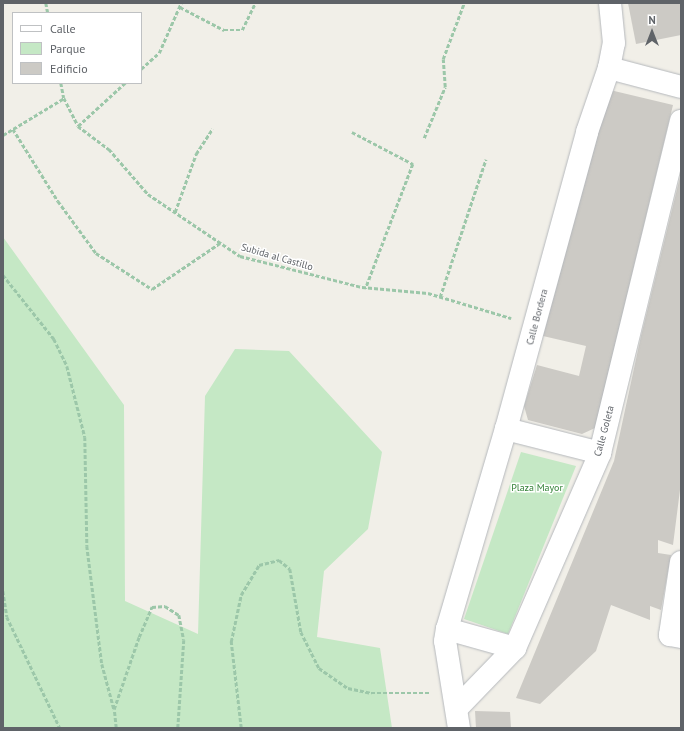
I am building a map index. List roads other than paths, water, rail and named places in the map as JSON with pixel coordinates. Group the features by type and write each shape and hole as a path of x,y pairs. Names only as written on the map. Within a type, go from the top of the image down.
{"street":[{"name":"Calle Bordera","path":"457,708 445,641 447,629 506,429 587,132 609,68 614,43 610,3"},
{"path":"609,68 681,87"},
{"name":"Calle Goleta","path":"457,708 515,648 600,453 681,121"},
{"path":"506,429 600,453"},
{"path":"675,636 681,562"},
{"path":"447,629 515,648"}],"park label":[{"name":"Plaza Mayor","path":"537,488"}]}
